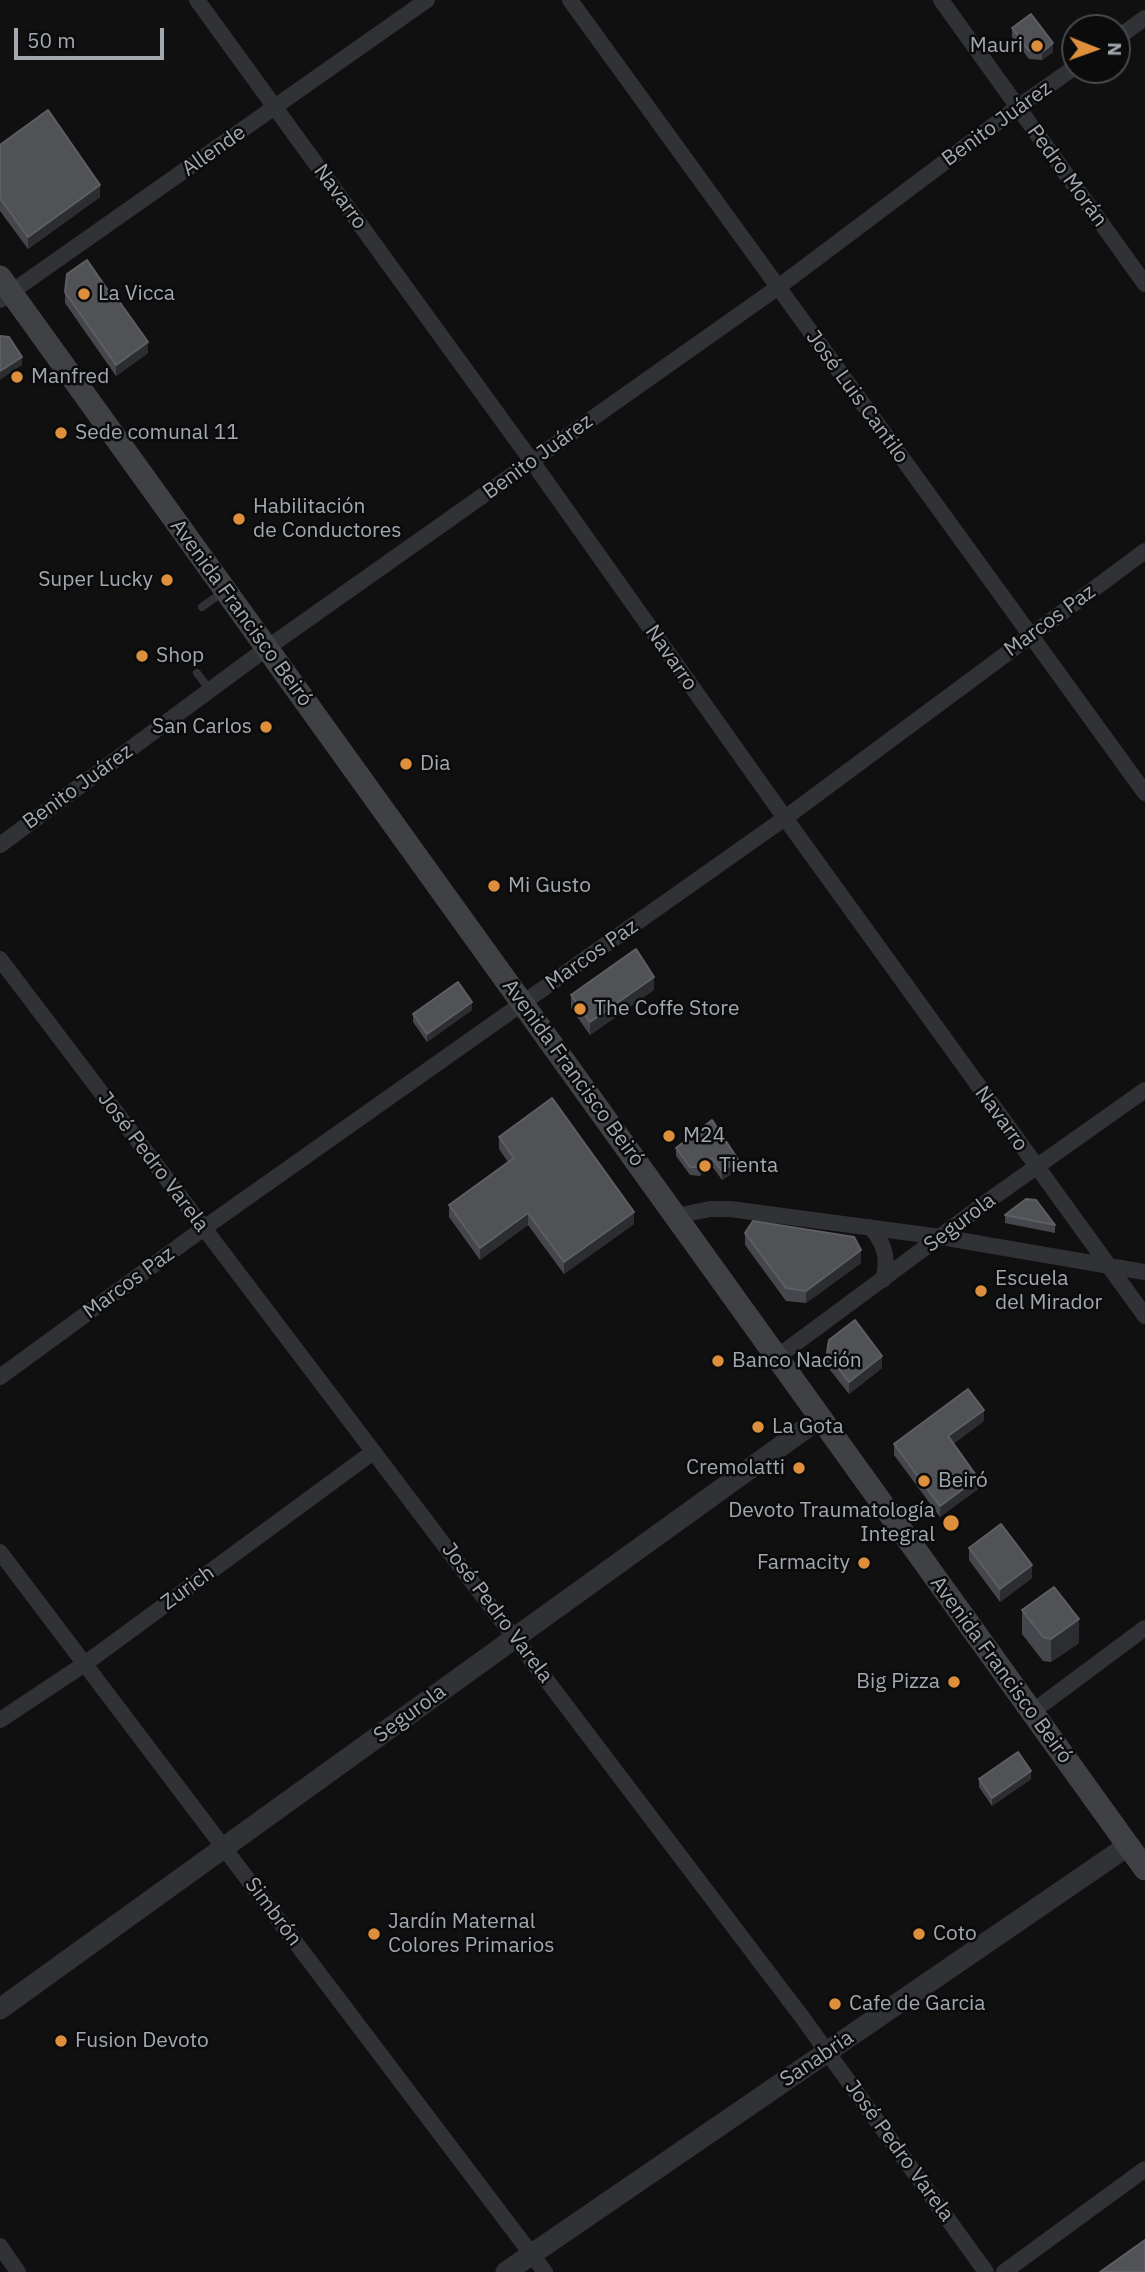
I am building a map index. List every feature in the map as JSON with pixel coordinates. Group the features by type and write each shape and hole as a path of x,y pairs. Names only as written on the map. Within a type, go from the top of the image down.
{"main road":[{"name":"Avenida Francisco Beiró","path":"4,290 267,648 1145,1868"}],"street":[{"name":"Navarro","path":"197,0 531,460 1036,1168 1145,1316"},
{"name":"Allende","path":"4,290 276,108 427,0"},
{"name":"José Luis Cantilo","path":"570,0 1145,793"},
{"name":"Pedro Morán","path":"941,0 1145,284"},
{"name":"Benito Juárez","path":"0,845 267,648 777,288 1061,77"},
{"name":"Marcos Paz","path":"0,1377 204,1228 785,818 1145,551"},
{"name":"José Pedro Varela","path":"0,959 828,2052 986,2272"},
{"name":"Segurola","path":"777,1357 1145,1090"},
{"path":"676,1216 710,1209 730,1209 941,1237 1145,1272"},
{"path":"870,1227 877,1234 885,1251 883,1280"},
{"name":"Segurola","path":"0,2009 820,1418"},
{"name":"Zurich","path":"0,1720 86,1663 373,1452"},
{"name":"Simbrón","path":"0,1552 545,2272"},
{"path":"1032,1712 1145,1628"},
{"name":"Sanabria","path":"506,2272 1129,1845"},
{"path":"1004,2272 1145,2169"},
{"path":"0,2246 18,2272"}],"lane":[{"path":"202,607 225,590"},
{"path":"197,673 210,690"}],"building":[{"path":"1031,14 1053,43 1042,52 1029,51 1012,28"},
{"path":"48,110 100,185 28,237 0,198 0,145"},
{"path":"87,260 148,342 116,365 65,292 67,274"},
{"path":"0,336 9,337 22,357 0,371"},
{"path":"636,949 654,977 590,1022 571,995"},
{"path":"458,982 472,1002 427,1034 413,1014"},
{"path":"552,1098 634,1212 564,1262 528,1213 480,1248 449,1205 514,1158 499,1137"},
{"path":"712,1120 739,1161 722,1171 712,1158 700,1167 690,1167 676,1148"},
{"path":"1026,1199 1036,1200 1055,1225 1005,1215"},
{"path":"753,1221 854,1237 861,1250 806,1291 786,1288 745,1233"},
{"path":"855,1320 882,1356 849,1382 827,1353 829,1340"},
{"path":"968,1389 984,1410 948,1436 978,1478 940,1506 894,1444"},
{"path":"1001,1524 1032,1565 1000,1589 969,1548"},
{"path":"1054,1587 1079,1619 1051,1639 1043,1637 1022,1610"},
{"path":"1018,1752 1031,1771 992,1798 979,1779"},
{"path":"1145,2240 1145,2272 1100,2272"}],"place":[{"name":"Mauri","path":"1037,46"},
{"name":"La Vicca","path":"84,294"},
{"name":"Manfred","path":"17,377"},
{"name":"Sede comunal 11","path":"61,433"},
{"name":"Habilitación de Conductores","path":"239,519"},
{"name":"Super Lucky","path":"167,580"},
{"name":"Shop","path":"142,656"},
{"name":"San Carlos","path":"266,727"},
{"name":"Dia","path":"406,764"},
{"name":"Mi Gusto","path":"494,886"},
{"name":"The Coffe Store","path":"580,1009"},
{"name":"M24","path":"669,1136"},
{"name":"Tienta","path":"705,1166"},
{"name":"Escuela del Mirador","path":"981,1291"},
{"name":"Banco Nación","path":"718,1361"},
{"name":"La Gota","path":"758,1427"},
{"name":"Cremolatti","path":"799,1468"},
{"name":"Beiró","path":"924,1481"},
{"name":"Devoto Traumatología Integral","path":"951,1523"},
{"name":"Farmacity","path":"864,1563"},
{"name":"Big Pizza","path":"954,1682"},
{"name":"Jardín Maternal Colores Primarios","path":"374,1934"},
{"name":"Coto","path":"919,1934"},
{"name":"Cafe de Garcia","path":"835,2004"},
{"name":"Fusion Devoto","path":"61,2041"}]}
